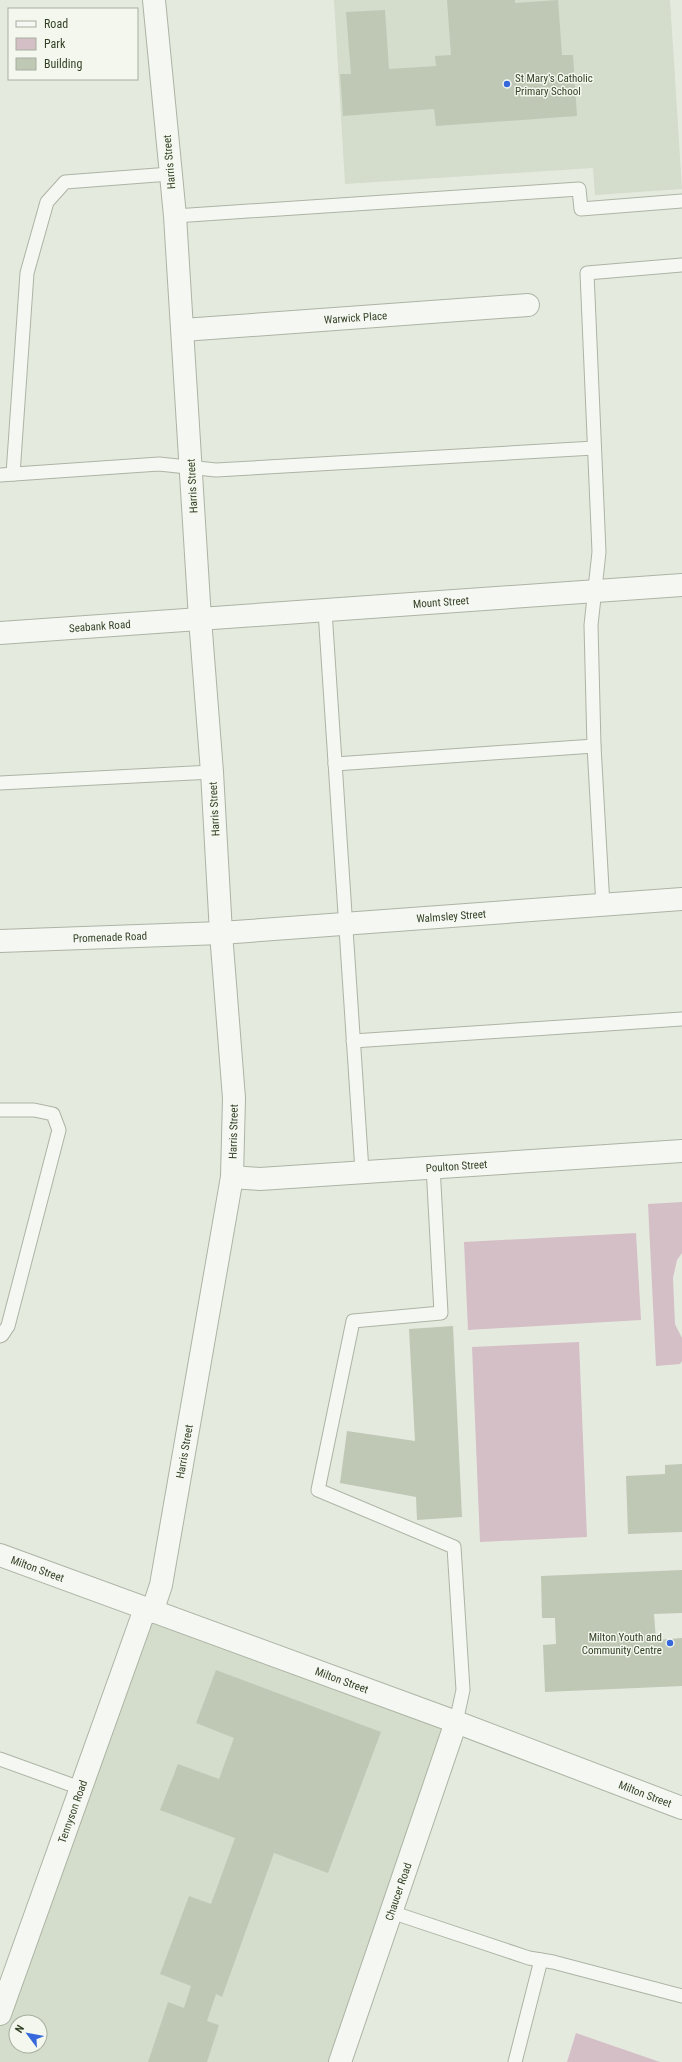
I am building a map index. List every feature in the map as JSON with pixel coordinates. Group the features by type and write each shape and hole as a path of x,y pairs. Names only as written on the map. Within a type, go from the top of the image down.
{"street":[{"name":"Harris Street","path":"149,1610 161,1586 232,1177 234,1098 221,933 212,772 200,619 175,216 154,0"},
{"name":"Warwick Place","path":"183,330 528,305"},
{"name":"Mount Street","path":"200,619 682,585"},
{"name":"Seabank Road","path":"0,632 200,619"},
{"name":"Walmsley Street","path":"221,933 682,899"},
{"name":"Promenade Road","path":"0,941 221,933"},
{"name":"Poulton Street","path":"232,1177 260,1179 434,1166 682,1151"},
{"name":"Milton Street","path":"0,1555 456,1722 682,1808"},
{"name":"Tennyson Road","path":"0,2014 80,1788 149,1610"},
{"name":"Chaucer Road","path":"340,2062 456,1722"}],"lane":[{"path":"170,174 65,182 46,202 28,273 6,475 159,464 216,470 594,448"},
{"path":"175,216 579,189 581,209 682,201"},
{"path":"603,906 594,746 591,625 599,552 587,273 682,265"},
{"path":"325,611 362,1171"},
{"path":"335,764 594,746"},
{"path":"0,783 212,772"},
{"path":"353,1041 682,1019"},
{"path":"0,1110 34,1110 54,1114 59,1130 8,1326 0,1336"},
{"path":"434,1166 441,1313 353,1321 318,1490 454,1547 463,1690 456,1722"},
{"path":"0,1759 80,1788"},
{"path":"391,1912 541,1960 682,1996"},
{"path":"515,2062 541,1960"}],"shaded area":[{"name":"St Mary's Catholic Primary School","path":"334,0 670,0 682,189 595,195 593,168 345,184"},
{"path":"145,1609 456,1722 340,2062 0,2062 0,2015"}],"green space":[{"path":"682,1202 682,1253 677,1260 673,1278 675,1324 682,1338 682,1361 680,1364 656,1366 648,1204"},
{"path":"636,1233 641,1320 468,1330 464,1242"},
{"path":"579,1342 587,1537 480,1542 472,1347"},
{"path":"576,2033 660,2062 567,2062"}],"building":[{"path":"447,0 515,0 515,3 558,0 562,55 573,55 577,116 436,126 434,109 343,116 340,74 351,74 346,12 385,10 389,69 436,66 435,56 451,55"},
{"path":"453,1326 462,1517 417,1520 416,1497 340,1483 347,1431 415,1441 409,1329"},
{"path":"682,1464 682,1532 628,1534 626,1476 665,1474 665,1465"},
{"path":"682,1570 682,1613 654,1614 656,1640 682,1638 682,1686 545,1692 543,1645 556,1644 555,1618 542,1618 541,1576"},
{"path":"216,1670 381,1732 328,1873 274,1853 222,1997 216,1994 207,2021 219,2025 207,2062 148,2062 168,2002 184,2008 191,1986 160,1974 189,1896 211,1904 235,1838 160,1810 178,1764 219,1779 234,1738 196,1723"}],"place":[{"name":"St Mary's Catholic Primary School","path":"507,84"},
{"name":"Milton Youth and Community Centre","path":"670,1643"}]}
